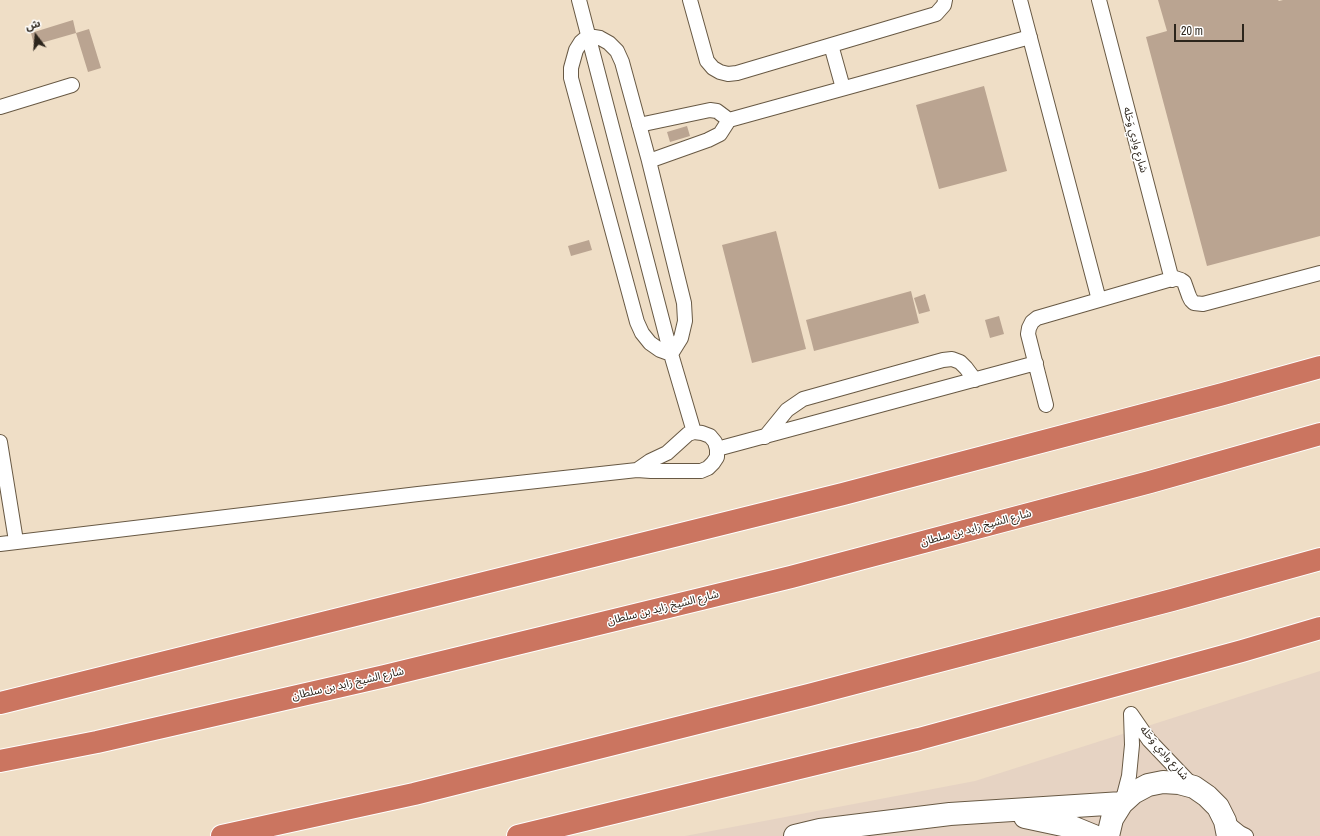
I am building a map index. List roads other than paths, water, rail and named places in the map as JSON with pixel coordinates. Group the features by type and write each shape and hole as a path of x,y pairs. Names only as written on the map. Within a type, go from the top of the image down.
{"highway":[{"path":"0,704 843,494 1320,367"},
{"name":"شارع الشيخ زايد بن سلطان","path":"0,761 97,742 385,676 791,577 1150,482 1320,434"},
{"path":"222,836 414,794 809,695 1164,602 1320,559"},
{"path":"518,836 919,738 1242,651 1320,628"}],"street":[{"path":"1108,836 1112,819 1122,803 1133,793 1148,785 1163,782 1179,782 1194,787 1207,796 1218,807 1226,829"},
{"path":"795,836 820,830 942,815 1122,803"},
{"path":"999,811 1072,827 1094,836"}],"lane":[{"path":"579,0 694,432"},
{"path":"690,0 707,61 713,68 728,74 737,73 936,14 944,5 944,0"},
{"path":"1020,0 1099,300"},
{"name":"شارع وادِي وَحَله","path":"1099,0 1172,280"},
{"path":"588,36 600,38 609,43 617,52 622,62 649,161 684,303 685,321 681,338 672,354"},
{"path":"588,36 576,50 570,68 571,78 637,322 642,333 650,343 660,350 672,354"},
{"path":"649,161 708,140 720,134 729,120 1030,37"},
{"path":"831,45 843,88"},
{"path":"0,107 72,85"},
{"path":"639,125 710,110 717,111 729,120"},
{"path":"1046,405 1028,334 1032,322 1037,318 1175,278 1184,282 1188,296 1194,303 1203,304 1320,273"},
{"path":"765,437 787,410 803,399 943,360 952,359 960,362 974,380"},
{"path":"717,449 1036,363"},
{"path":"0,544 410,495 637,470 701,471 714,463 717,456 715,442 710,436 702,433 694,432 688,434 667,453 650,461 637,470"},
{"path":"0,442 16,541"},
{"name":"شارع وادِي وَحَله","path":"1122,803 1128,776 1132,745 1131,714 1149,740 1194,787"},
{"path":"1226,829 1246,836"}]}
